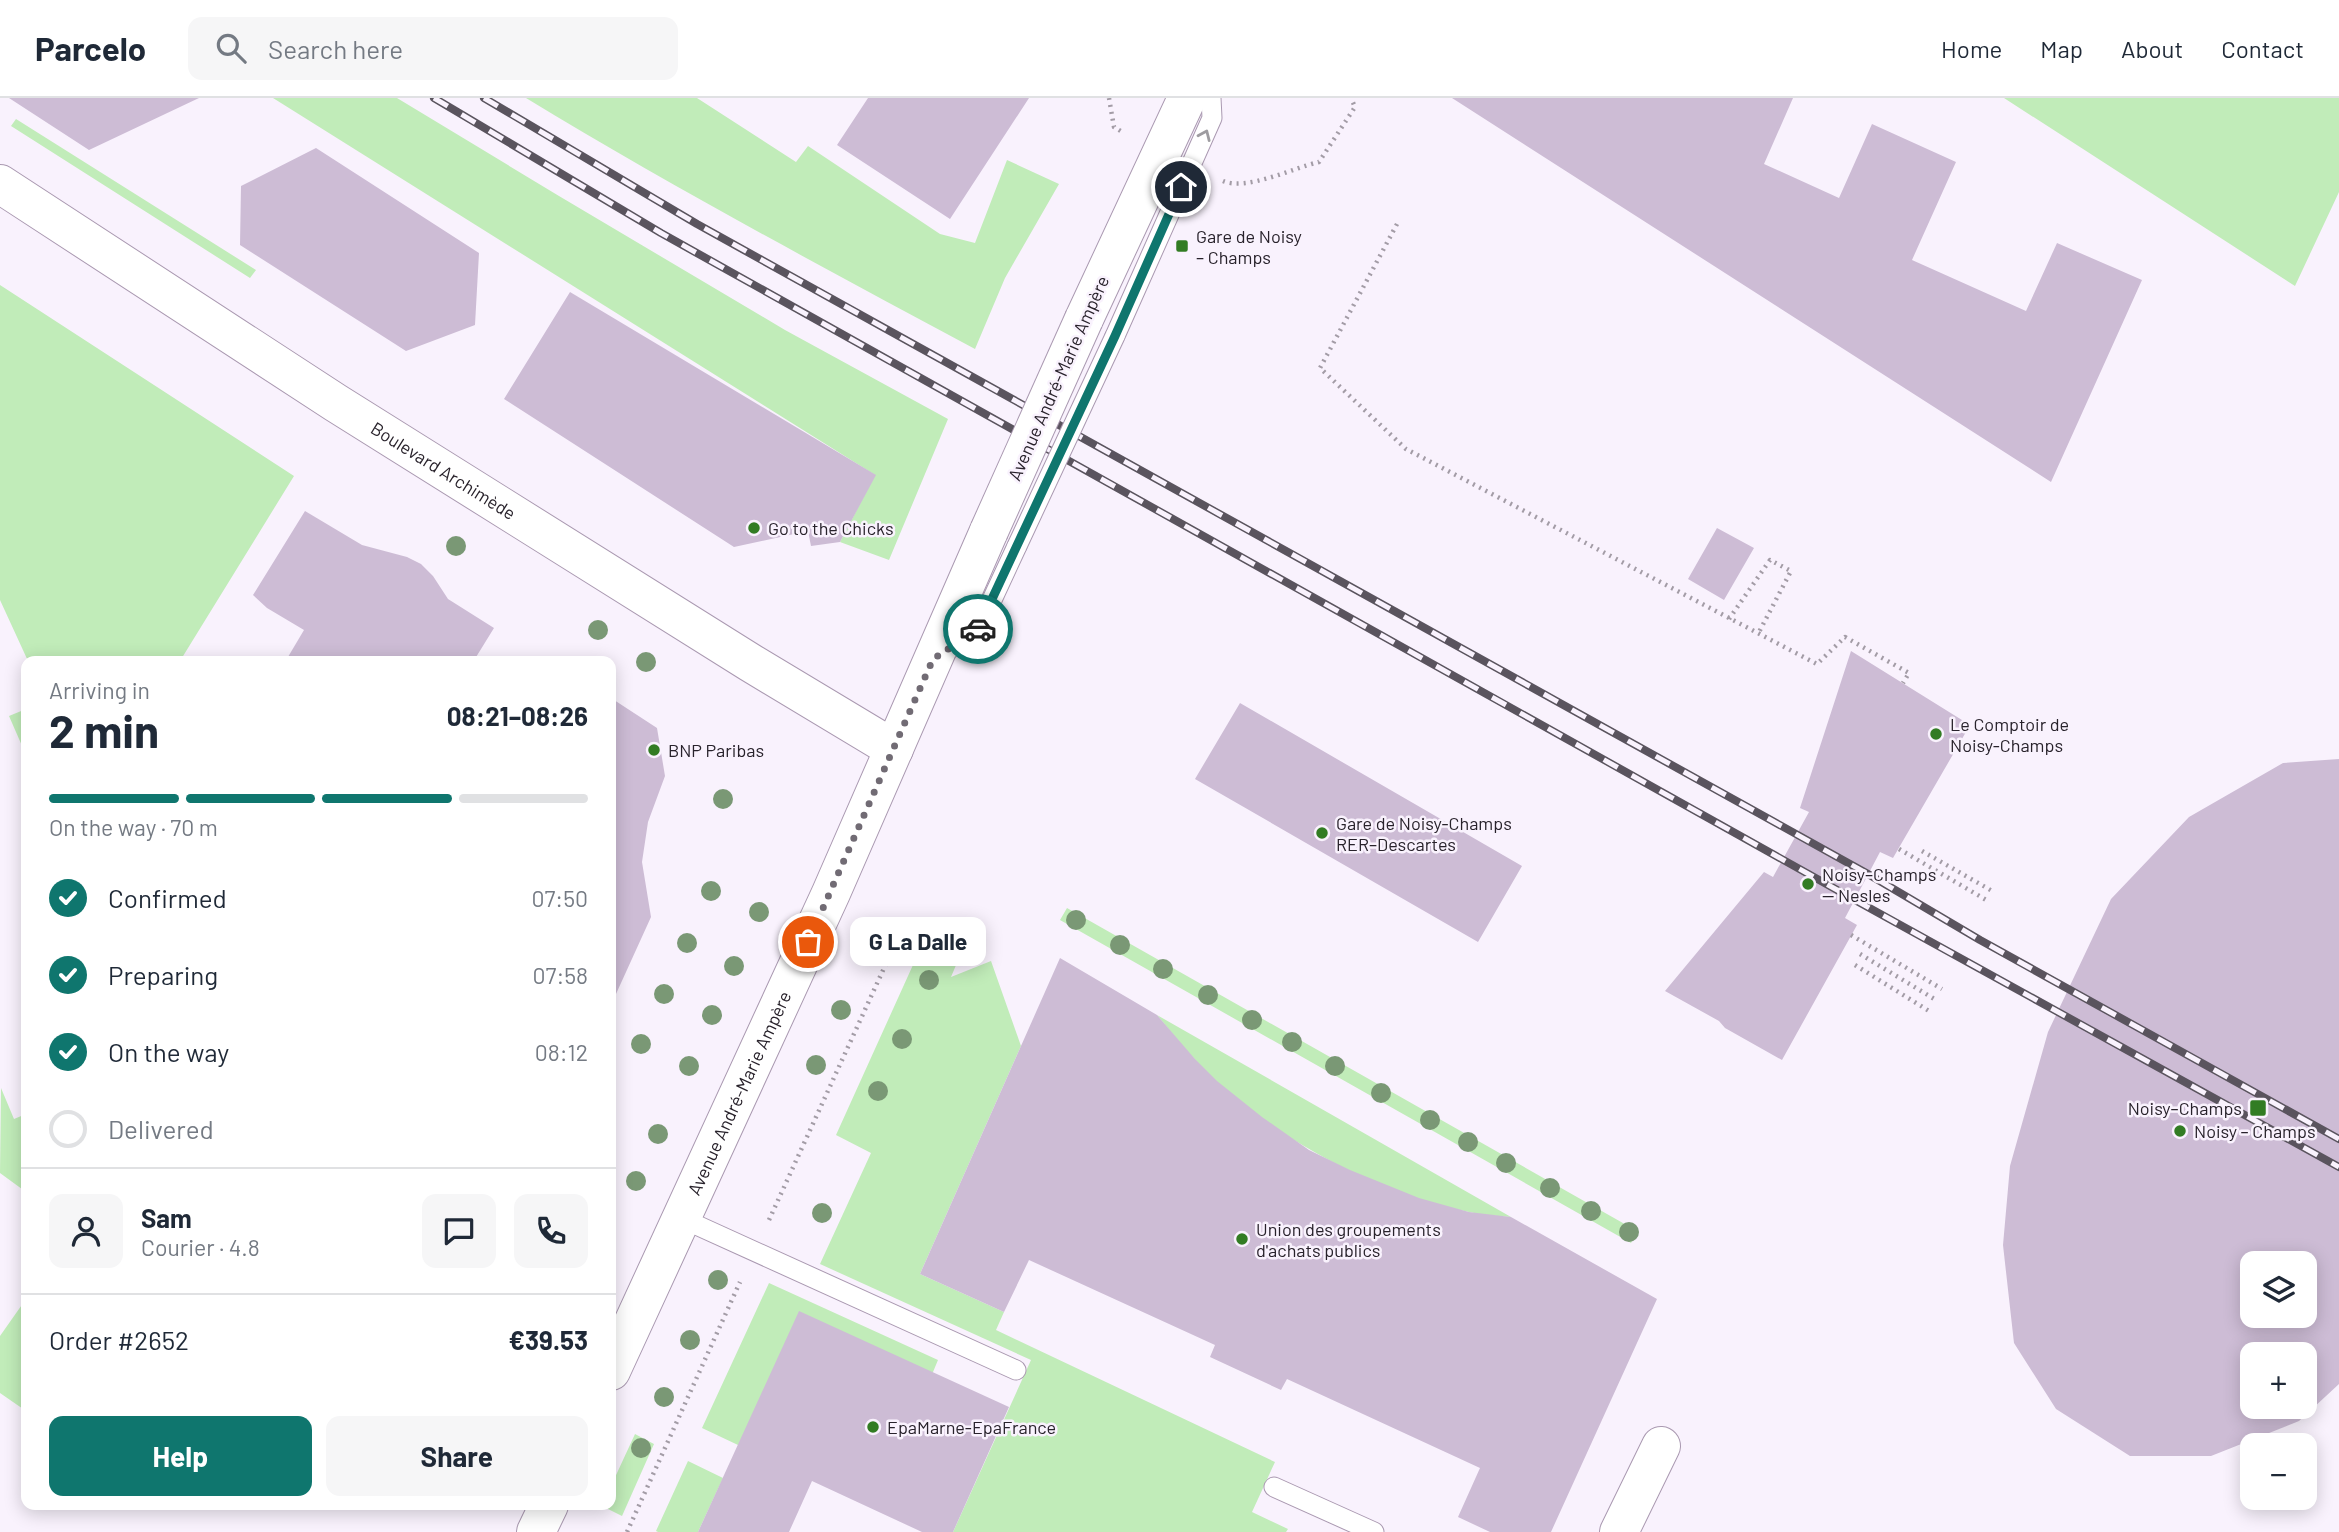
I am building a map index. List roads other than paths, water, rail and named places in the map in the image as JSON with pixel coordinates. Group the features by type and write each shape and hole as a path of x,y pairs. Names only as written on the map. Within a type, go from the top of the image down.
{"street":[{"name":"Avenue André-Marie Ampère","path":"616,1360 831,893 933,659 1003,539 1099,327 1187,98"},
{"name":"Boulevard Archimède","path":"0,184 336,403 751,663 894,749"},
{"path":"1619,1532 1661,1446"},
{"path":"536,1532 547,1510"}],"lane":[{"name":"Avenue André-Marie Ampère","path":"1099,327 1212,118 1211,98"},
{"path":"681,1218 1016,1370"},
{"path":"1274,1487 1374,1532"}],"railway":[{"path":"434,98 661,233 2339,1167"},
{"path":"484,98 697,224 1868,874 1980,940 2339,1139"}],"place":[{"name":"Gare de Noisy – Champs","path":"1182,246"},
{"name":"Go to the Chicks","path":"754,528"},
{"name":"Le Comptoir de Noisy-Champs","path":"1936,734"},
{"name":"BNP Paribas","path":"654,750"},
{"name":"Gare de Noisy-Champs RER–Descartes","path":"1322,833"},
{"name":"Noisy–Champs — Nesles","path":"1808,884"},
{"name":"G La Dalle","path":"808,942"},
{"name":"Noisy–Champs","path":"2258,1108"},
{"name":"Noisy – Champs","path":"2180,1131"},
{"name":"Union des groupements d'achats publics","path":"1242,1239"},
{"name":"EpaMarne-EpaFrance","path":"873,1427"}]}
